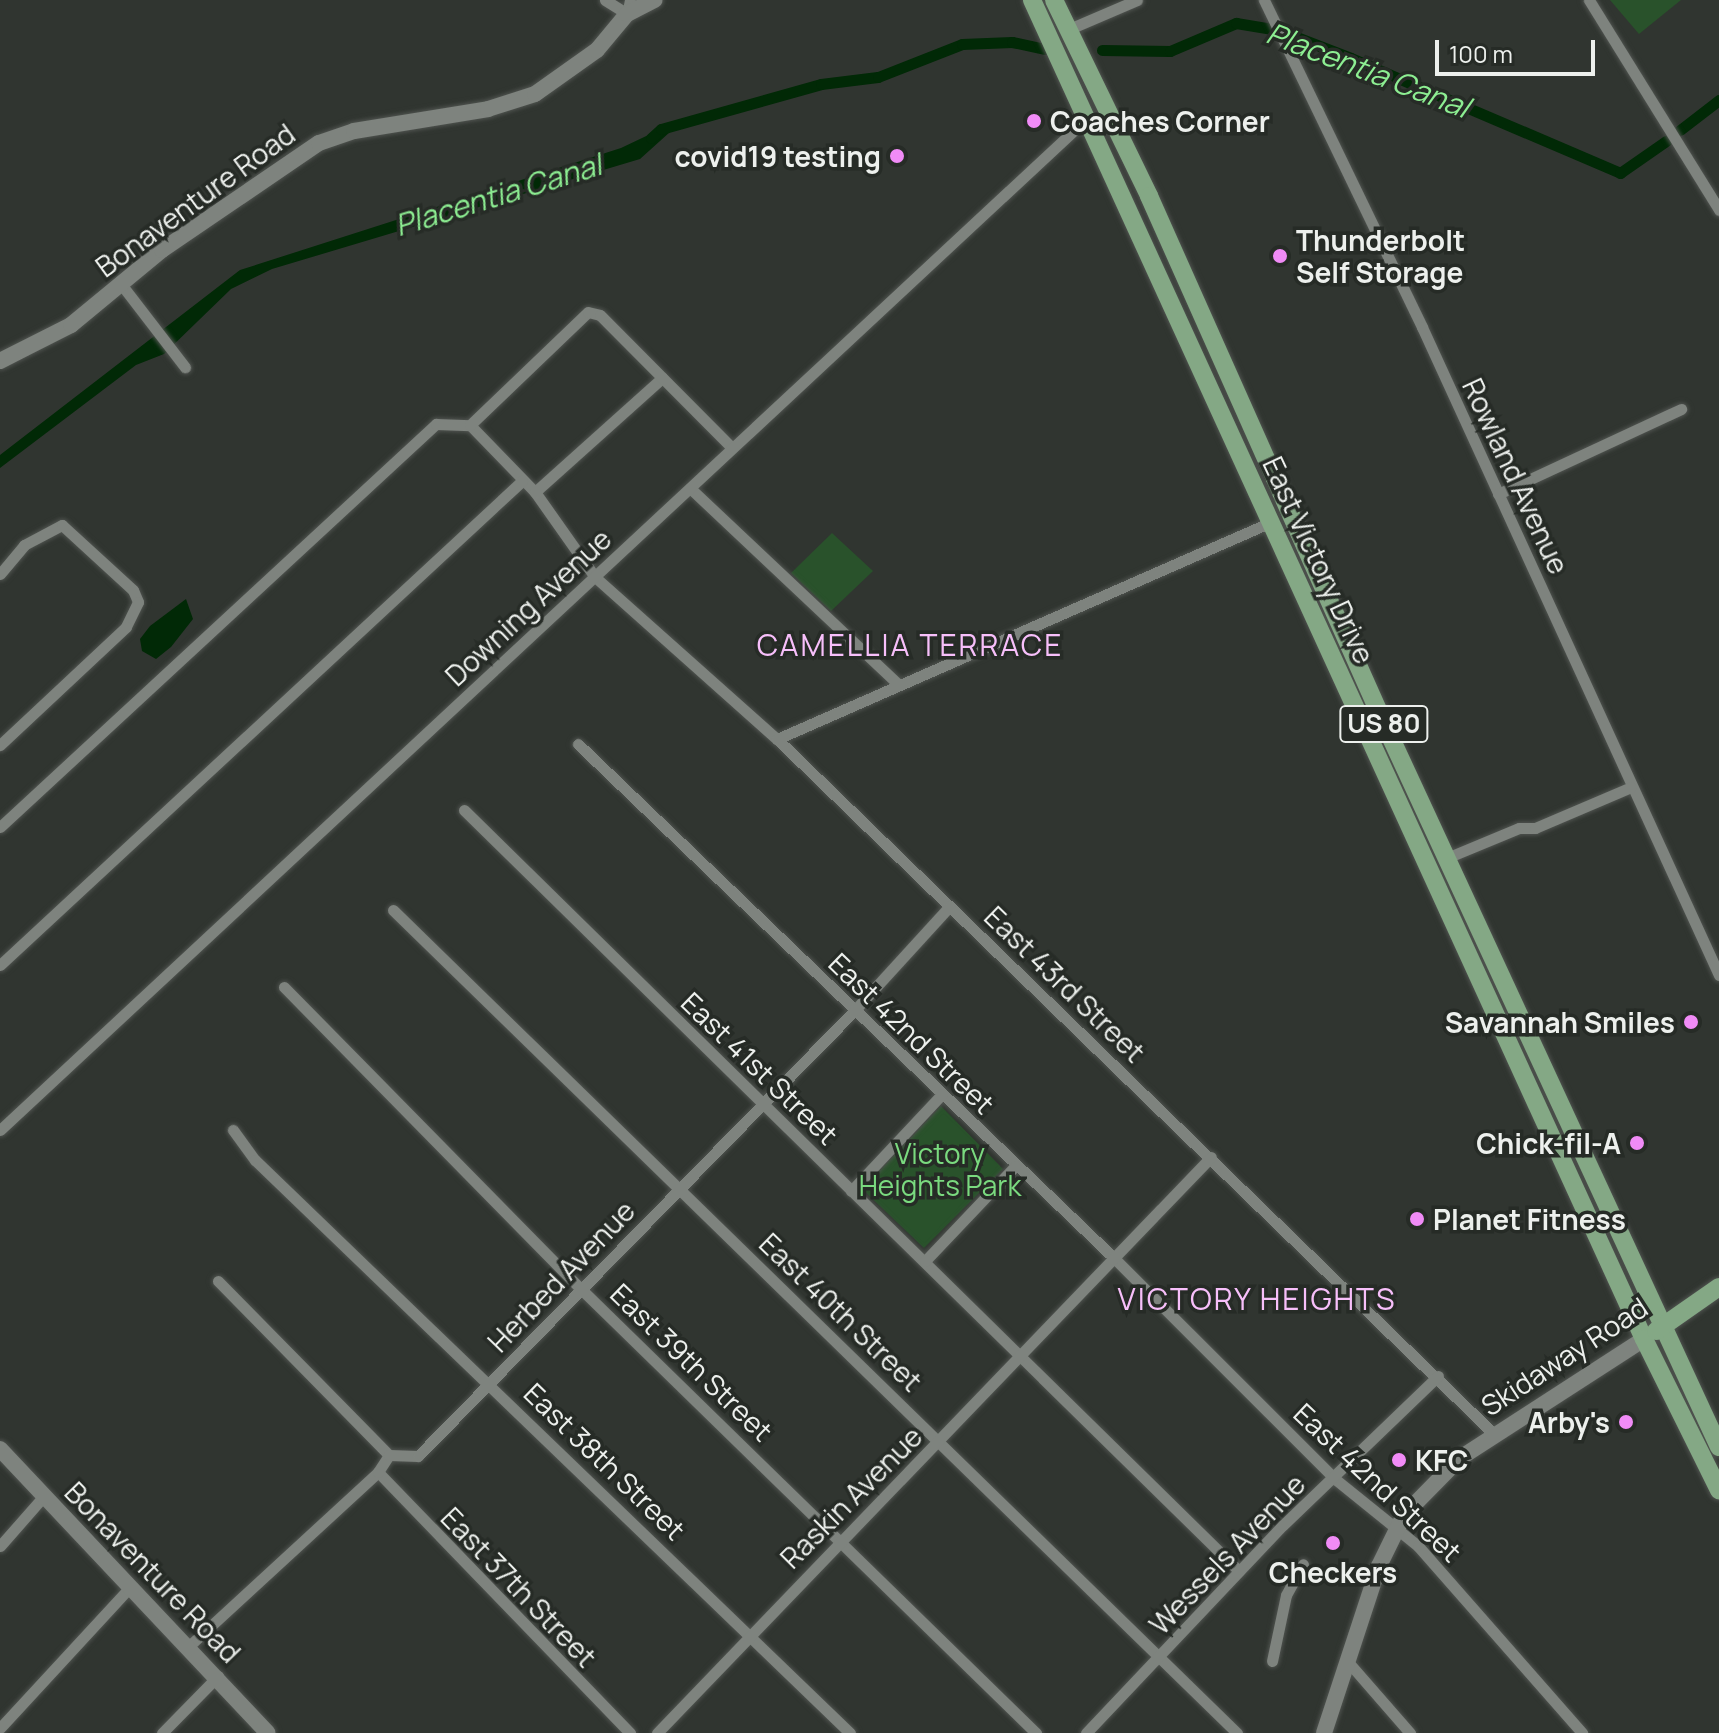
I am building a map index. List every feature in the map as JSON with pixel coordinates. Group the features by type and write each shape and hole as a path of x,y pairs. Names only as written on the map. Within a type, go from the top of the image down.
{"main road":[{"name":"East Victory Drive","path":"1032,0 1271,522 1369,714 1449,857 1666,1324 1719,1447"},
{"name":"East Victory Drive","path":"1054,0 1143,185 1245,413 1369,714 1644,1339 1719,1490"},
{"path":"1087,118 1100,120 1126,172 1143,185"},
{"path":"1225,421 1245,413"},
{"name":"Skidaway Road","path":"1644,1339 1719,1287"}],"street":[{"path":"605,0 629,7 655,0"},
{"path":"1067,30 1137,0"},
{"name":"Rowland Avenue","path":"1264,0 1498,494 1719,975"},
{"path":"1589,0 1719,210"},
{"name":"Bonaventure Road","path":"0,361 71,325 244,191 319,143 354,131 488,109 535,94 597,50 629,7"},
{"name":"Downing Avenue","path":"0,1130 1087,118"},
{"path":"121,284 170,354 185,367"},
{"path":"0,827 436,424 470,425 588,312 600,315 731,447"},
{"path":"535,492 662,378"},
{"path":"1498,494 1681,409"},
{"name":"East 43rd Street","path":"470,425 535,492 595,577 777,739 1438,1376 1494,1434"},
{"path":"0,965 522,481"},
{"path":"691,489 898,684"},
{"path":"777,739 1271,522"},
{"path":"0,574 24,545 62,525 133,590 138,602 126,627 0,745"},
{"name":"East 42nd Street","path":"578,744 1114,1258 1335,1479 1418,1546 1582,1733"},
{"path":"1449,857 1519,828 1535,828 1631,787"},
{"name":"East 41st Street","path":"464,810 1239,1571"},
{"name":"Herbed Avenue","path":"389,1455 418,1456 854,1011 949,907"},
{"name":"East 40th Street","path":"393,910 1237,1733"},
{"name":"East 39th Street","path":"284,987 581,1289 1036,1733"},
{"path":"851,1191 942,1094"},
{"name":"East 38th Street","path":"233,1130 255,1160 850,1733"},
{"name":"Raskin Avenue","path":"657,1733 839,1539 940,1443 1211,1157"},
{"path":"925,1261 1015,1166"},
{"path":"189,1646 378,1472 389,1455 218,1281"},
{"name":"Skidaway Road","path":"1324,1733 1395,1530 1428,1486 1494,1434 1644,1339"},
{"name":"Wessels Avenue","path":"1086,1733 1239,1571 1438,1376"},
{"name":"Bonaventure Road","path":"0,1449 129,1588 218,1676 268,1733"},
{"name":"East 37th Street","path":"378,1472 630,1733"},
{"path":"0,1546 44,1496"},
{"path":"1272,1661 1286,1595 1303,1564"},
{"path":"0,1728 129,1588"},
{"path":"1349,1663 1410,1733"},
{"path":"162,1733 218,1676"}],"green space":[{"path":"1610,0 1681,0 1639,34"},
{"path":"832,533 873,571 831,611 791,573"},
{"name":"Victory Heights Park","path":"941,1106 1003,1169 924,1248 862,1189"}],"water":[{"path":"779,99 670,132 640,159 272,269 231,289 164,354 136,365 0,468 0,455 240,270 621,148 661,129"},
{"path":"186,599 193,619 171,647 156,659 142,651 140,639 150,626"}],"waterway":[{"name":"Placentia Canal","path":"1102,50 1170,51 1236,23 1278,30 1351,58 1620,173 1666,141"},
{"name":"Placentia Canal","path":"651,138 661,129 821,84 878,77 962,44 1012,42 1044,49"},
{"name":"Placentia Canal","path":"1680,130 1719,100"}],"place":[{"name":"Coaches Corner","path":"1034,121"},
{"name":"covid19 testing","path":"897,156"},
{"name":"Thunderbolt Self Storage","path":"1280,256"},
{"name":"Savannah Smiles","path":"1691,1022"},
{"name":"Chick-fil-A","path":"1637,1143"},
{"name":"Planet Fitness","path":"1417,1219"},
{"name":"Arby's","path":"1626,1422"},
{"name":"KFC","path":"1399,1460"},
{"name":"Checkers","path":"1333,1543"}],"district":[{"name":"CAMELLIA TERRACE","path":"910,645"},
{"name":"VICTORY HEIGHTS","path":"1257,1299"}]}
